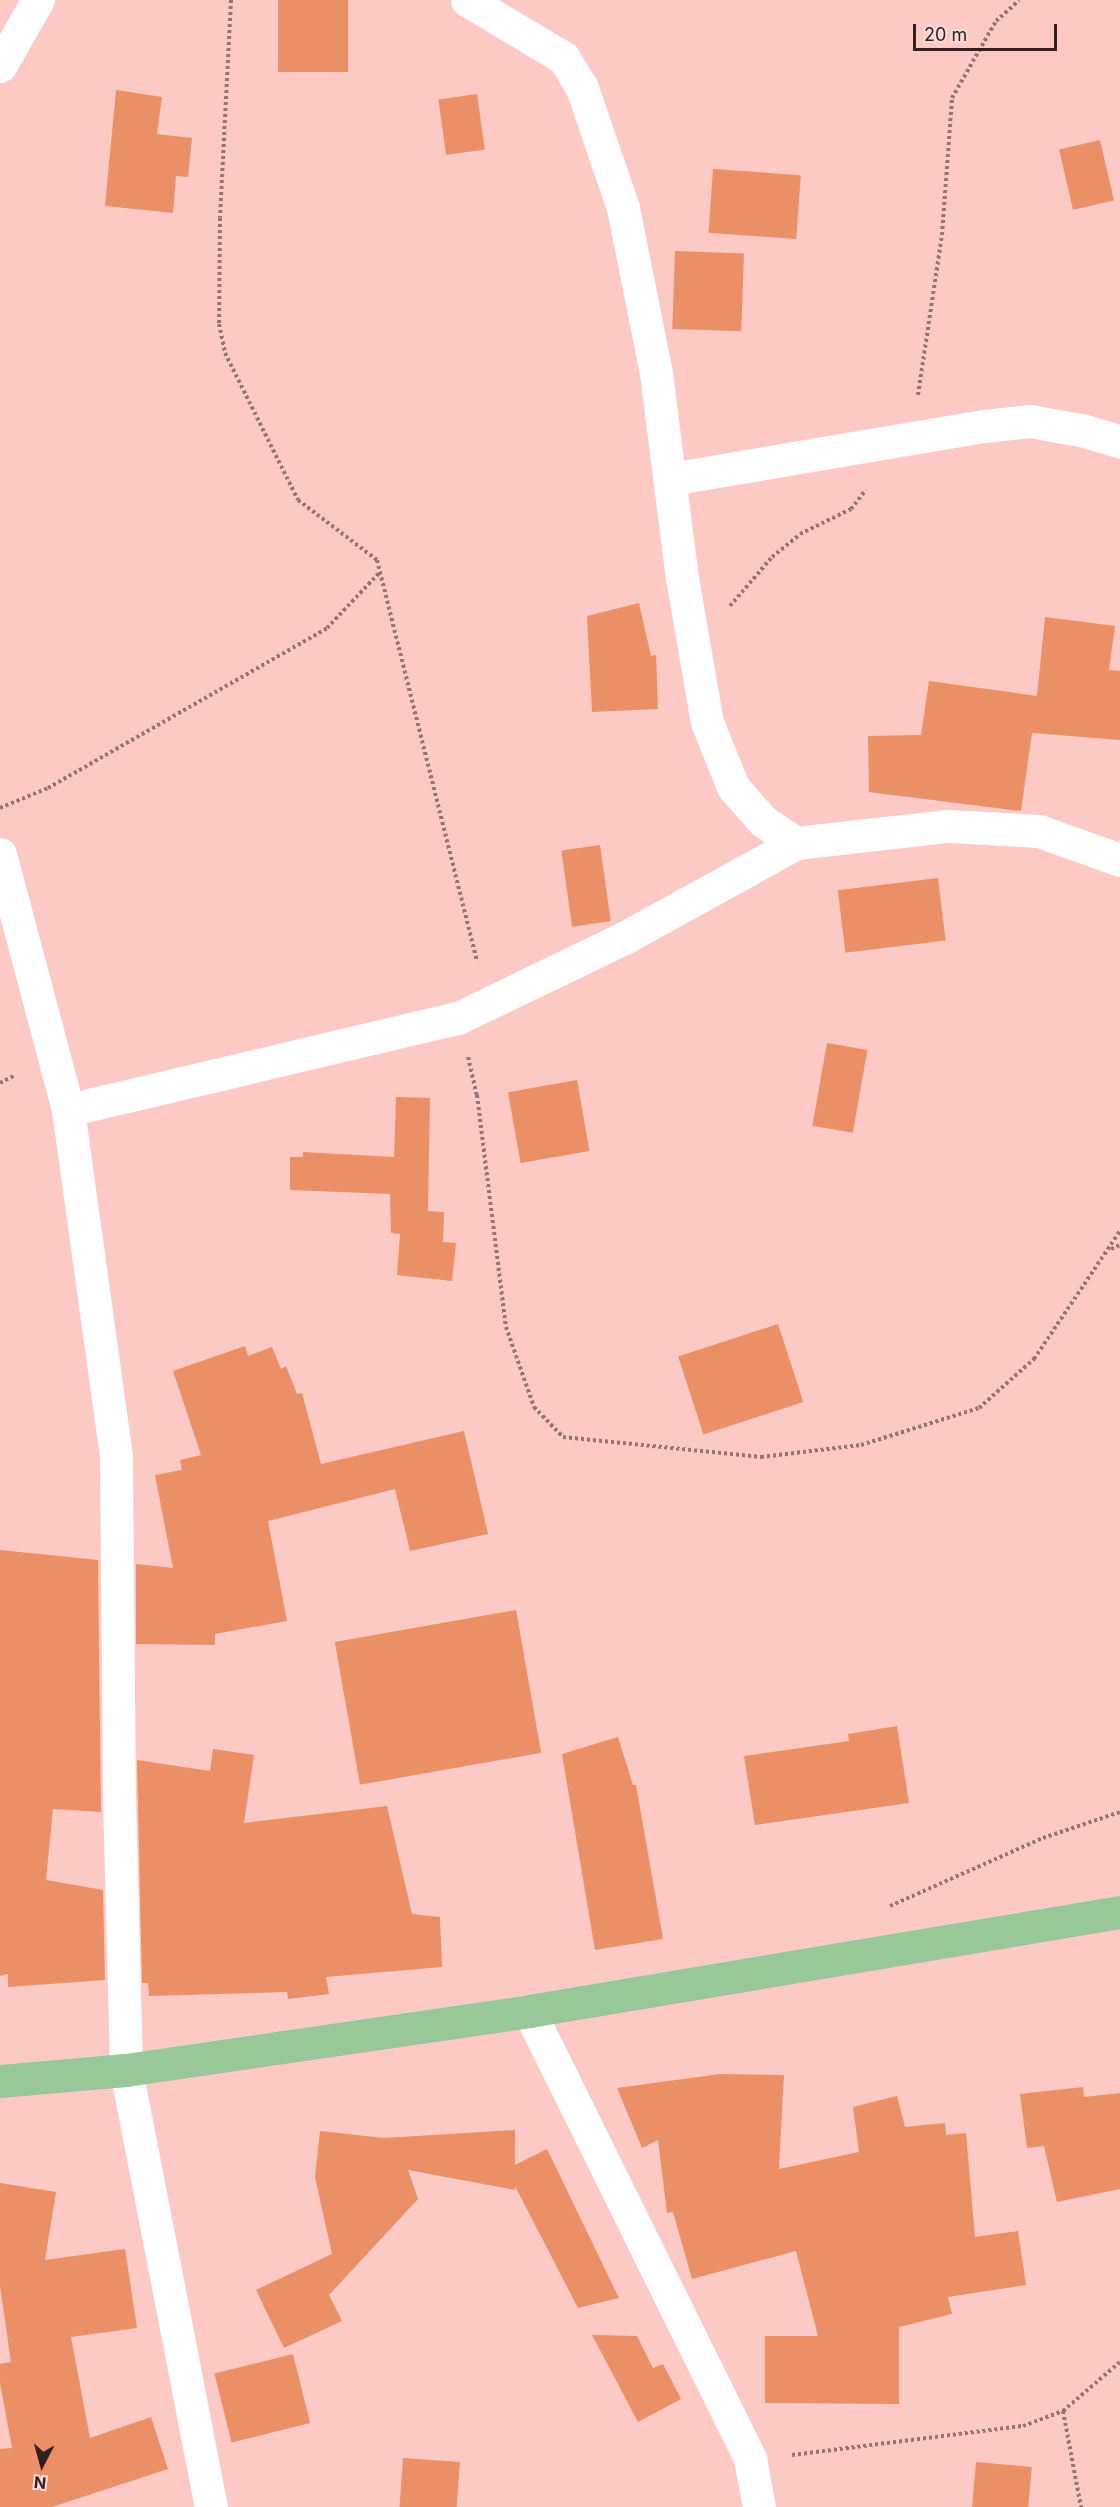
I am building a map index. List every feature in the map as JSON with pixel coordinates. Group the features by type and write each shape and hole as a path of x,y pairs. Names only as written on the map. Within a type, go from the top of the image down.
{"main road":[{"path":"0,2081 126,2070 529,2012 1120,1912"}],"street":[{"path":"0,66 38,0"},
{"path":"467,0 533,37 564,58 582,88 623,208 656,373 707,722 733,787 763,821 796,843"},
{"path":"520,0 533,37"},
{"path":"670,479 1030,422 1085,430 1120,442"},
{"path":"68,1110 458,1018 489,1006 796,843 948,825 1038,831 1120,860"},
{"path":"0,854 68,1110 116,1458 118,1799 126,2070 211,2507"},
{"path":"529,2012 750,2459 759,2507"}],"path":[{"path":"231,0 220,218 219,324 225,353 297,500 377,560 489,1006"},
{"path":"912,440 942,235 952,98 996,21 1019,0"},
{"path":"694,643 772,557 800,534 851,509 868,488"},
{"path":"0,808 48,788 327,628 380,572"},
{"path":"458,1018 477,1095 506,1327 534,1407 563,1437 760,1457 861,1445 979,1408 1034,1359 1111,1250 1120,1231"},
{"path":"1111,1250 1120,1245"},
{"path":"881,1910 1043,1838 1120,1812"},
{"path":"750,2459 983,2433 1023,2426 1063,2410 1120,2362"},
{"path":"1063,2410 1081,2507"}],"building":[{"path":"278,0 348,0 348,72 278,72"},
{"path":"116,90 162,97 157,134 192,138 188,177 176,176 173,213 105,206"},
{"path":"477,94 485,149 446,155 438,99"},
{"path":"1100,140 1114,200 1073,210 1059,149"},
{"path":"713,169 801,175 796,239 709,233"},
{"path":"675,251 744,253 741,331 672,329"},
{"path":"639,603 651,656 656,655 658,709 592,712 587,616"},
{"path":"1045,617 1115,626 1109,670 1120,671 1120,740 1032,733 1021,811 869,792 868,736 921,735 929,681 1037,696"},
{"path":"600,845 611,921 572,927 561,850"},
{"path":"938,878 946,941 845,953 838,890"},
{"path":"827,1043 867,1050 853,1133 812,1126"},
{"path":"577,1080 590,1151 521,1163 508,1092"},
{"path":"396,1097 430,1098 428,1211 444,1212 443,1242 456,1243 452,1281 397,1275 400,1234 391,1233 390,1194 290,1190 290,1157 303,1157 303,1152 394,1157"},
{"path":"778,1324 803,1402 703,1434 678,1356"},
{"path":"245,1346 248,1356 272,1347 281,1369 286,1366 297,1394 302,1393 321,1464 464,1431 488,1534 410,1551 395,1489 268,1521 287,1621 215,1634 215,1645 136,1644 136,1564 173,1568 155,1475 182,1470 180,1460 201,1455 173,1371"},
{"path":"0,1550 98,1560 101,1812 53,1809 46,1880 103,1890 105,1980 8,1987 8,1974 0,1976"},
{"path":"516,1610 541,1753 360,1785 335,1642"},
{"path":"897,1726 909,1803 755,1825 744,1756 849,1741 848,1734"},
{"path":"618,1737 633,1785 636,1785 663,1939 595,1950 562,1754"},
{"path":"213,1749 254,1755 244,1823 387,1806 412,1914 440,1917 442,1967 326,1977 329,1994 288,1999 287,1992 149,1996 148,1983 142,1983 137,1760 210,1771"},
{"path":"720,2074 784,2075 779,2169 859,2152 853,2107 897,2096 905,2127 945,2123 946,2135 966,2133 975,2237 1018,2231 1026,2285 948,2297 952,2314 899,2327 899,2404 765,2403 765,2336 818,2336 796,2251 692,2279 673,2212 667,2213 658,2140 642,2148 617,2088"},
{"path":"1083,2087 1084,2097 1120,2093 1120,2189 1057,2202 1044,2146 1027,2148 1020,2094"},
{"path":"515,2130 515,2165 547,2149 619,2298 578,2308 515,2186 515,2190 408,2170 418,2199 329,2295 342,2321 284,2348 256,2290 332,2254 315,2177 320,2131 384,2138"},
{"path":"0,2183 56,2192 45,2260 125,2249 137,2328 71,2337 90,2438 151,2417 168,2469 52,2507 0,2507 0,2449 12,2448 0,2383 0,2364 11,2362 0,2286"},
{"path":"592,2335 637,2336 653,2368 663,2364 681,2399 638,2422"},
{"path":"293,2354 310,2423 232,2442 214,2374"},
{"path":"403,2458 460,2462 457,2507 400,2507"},
{"path":"976,2462 1032,2467 1028,2507 972,2507"}]}
